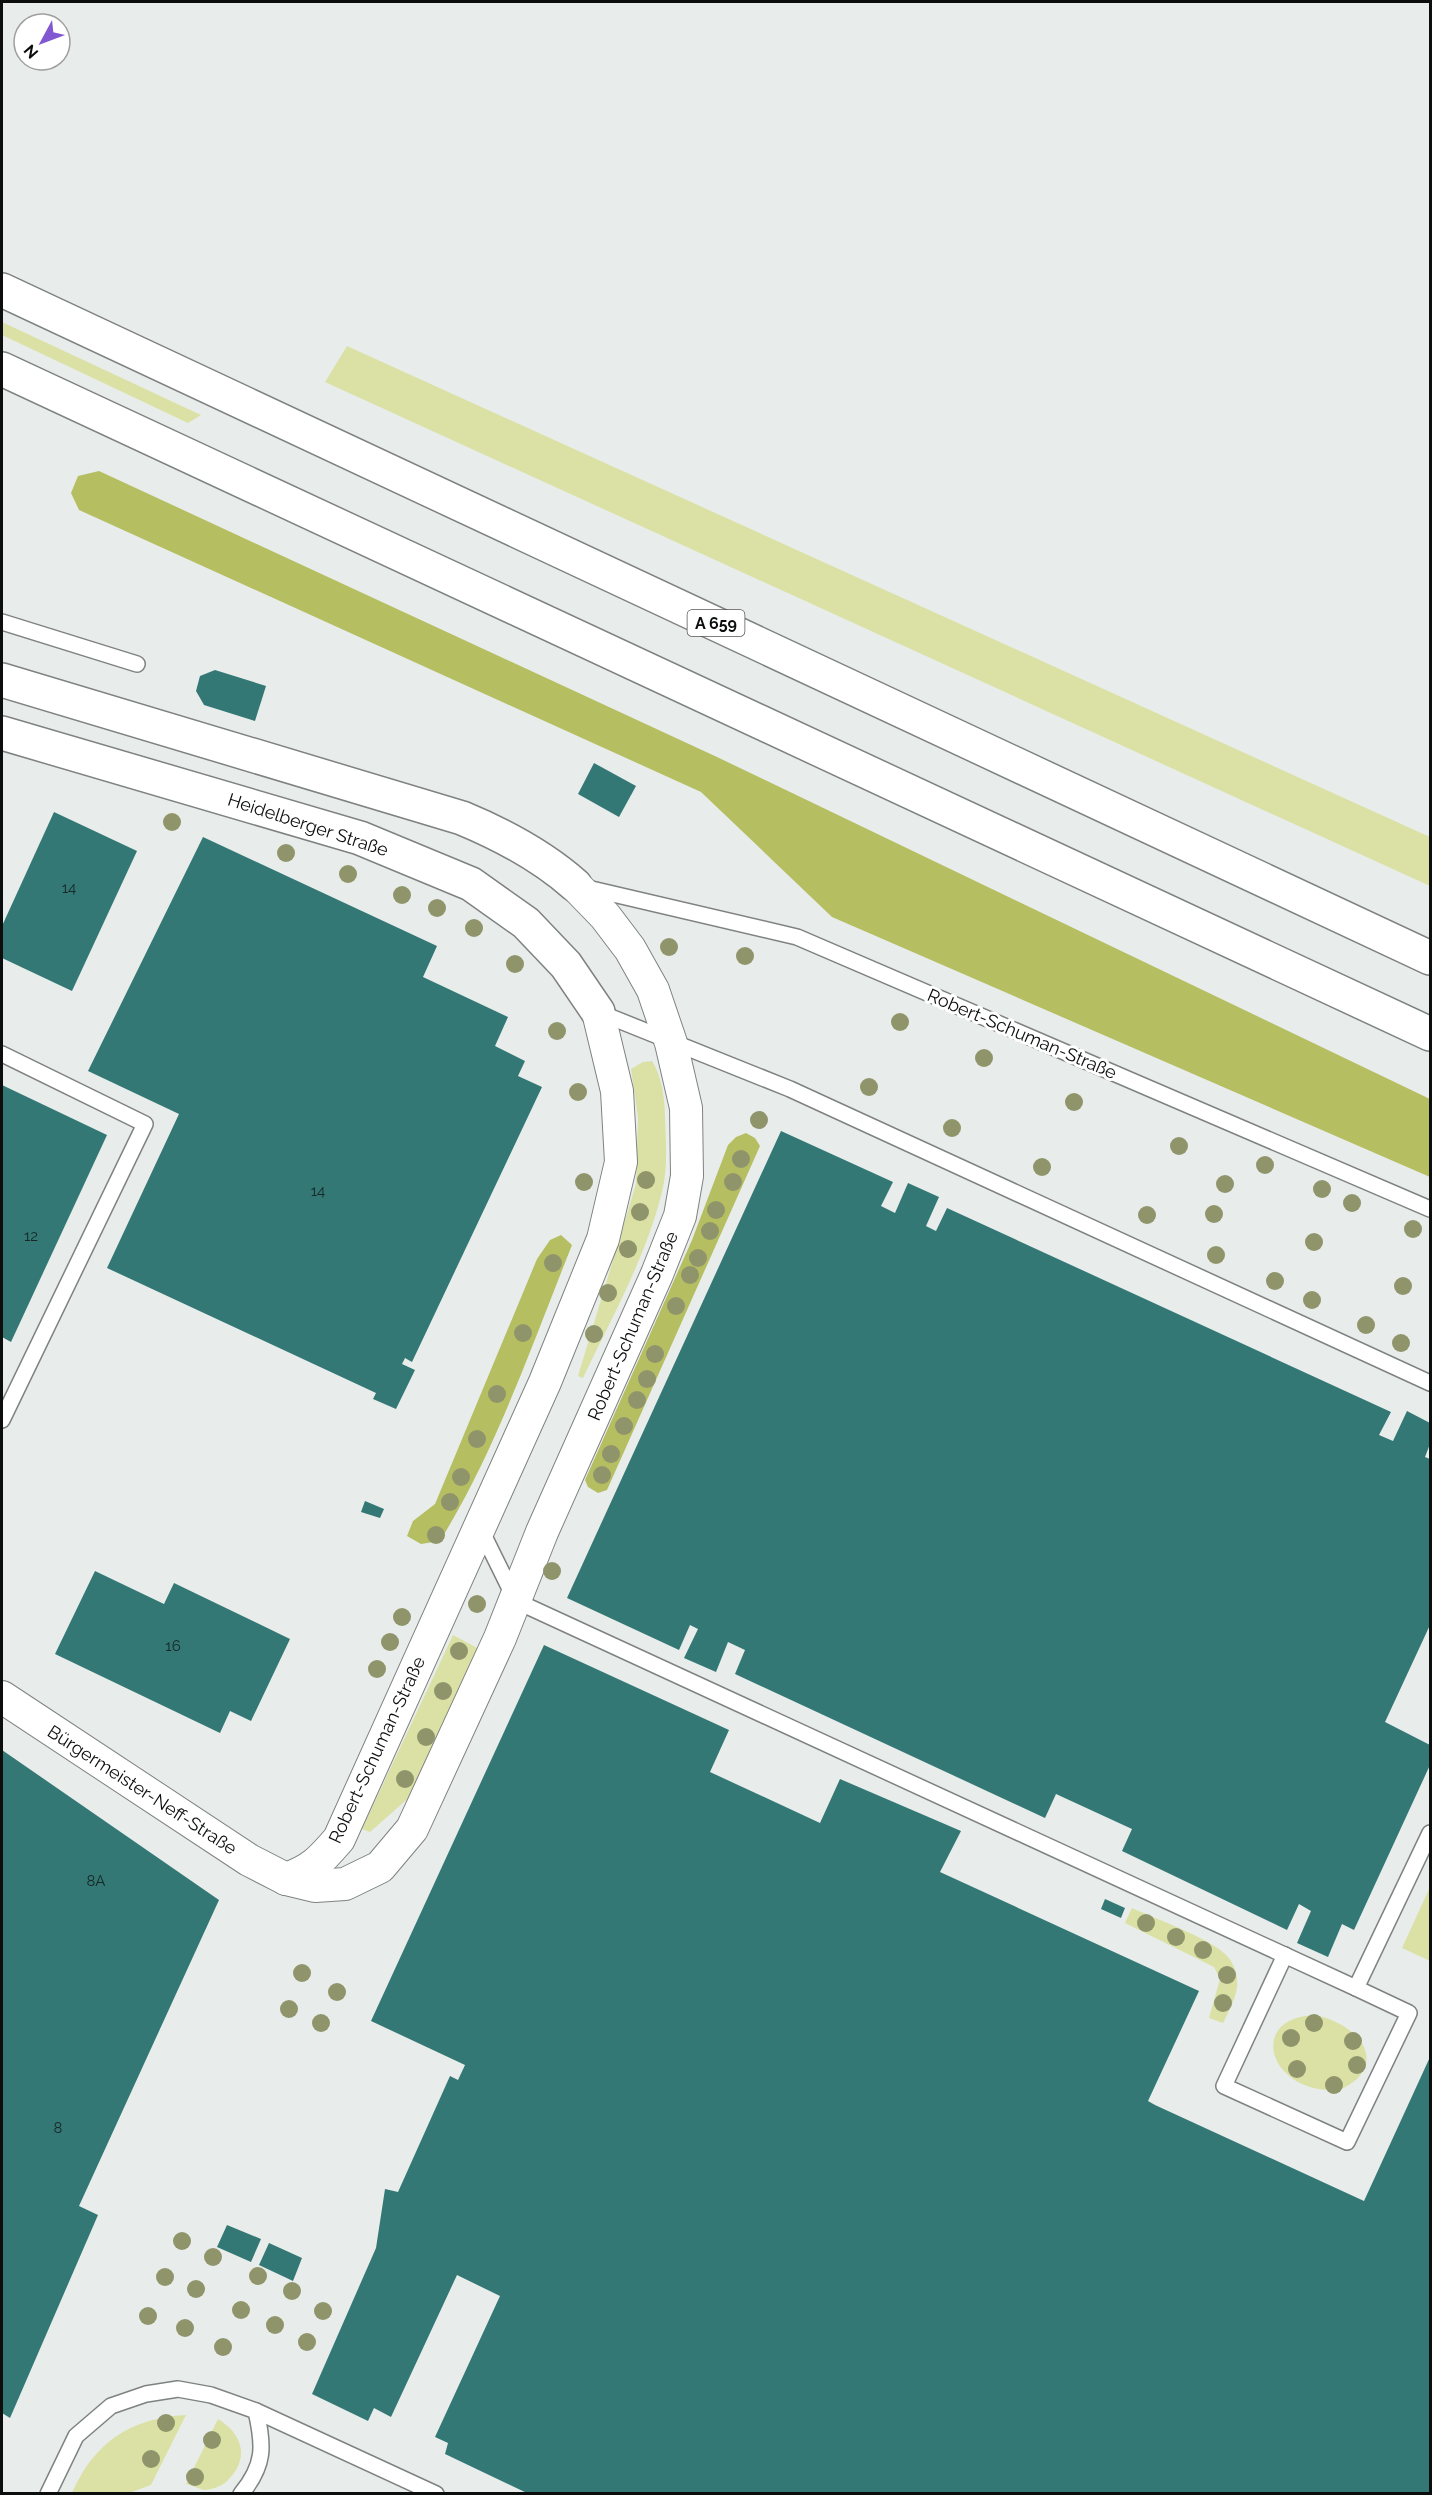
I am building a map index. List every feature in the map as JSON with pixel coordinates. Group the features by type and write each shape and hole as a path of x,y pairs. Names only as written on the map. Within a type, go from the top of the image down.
{"main road":[{"name":"A 659","path":"2,290 1431,958"},
{"path":"2,369 1431,1034"},
{"path":"2,680 462,818 520,846 561,872 575,885"},
{"name":"Heidelberger Straße","path":"2,733 360,838 471,884 526,923 567,966 598,1012"}],"street":[{"name":"Robert-Schuman-Straße","path":"286,1879 315,1886 345,1884 380,1867 412,1829 516,1601 542,1532 657,1275 680,1216 687,1176 686,1108 671,1043 653,990 630,949 605,916 575,885"},
{"name":"Robert-Schuman-Straße","path":"286,1879 303,1873 320,1862 339,1839 545,1382 603,1239 621,1162 617,1092 598,1012"},
{"name":"Bürgermeister-Neff-Straße","path":"2,1697 249,1860 286,1879"}],"lane":[{"path":"2,622 137,664"},
{"name":"Robert-Schuman-Straße","path":"575,885 797,937 1431,1209"},
{"path":"598,1012 790,1089 1431,1383"},
{"path":"2,1054 145,1124 2,1420"},
{"path":"479,1526 516,1601 1286,1955 1409,2013 1347,2142 1224,2086 1286,1955"},
{"path":"1356,1988 1431,1833"},
{"path":"48,2493 76,2436 111,2406 146,2394 178,2389 211,2395 256,2411 436,2493"},
{"path":"241,2493 256,2476 262,2440 256,2411"}],"green space":[{"path":"2,322 201,415 188,423 2,335"},
{"path":"347,346 1430,837 1430,886 325,382"},
{"path":"99,471 717,757 1430,1099 1430,1177 832,917 701,792 79,510 71,493 78,476"},
{"path":"652,1061 661,1081 664,1104 666,1155 662,1192 638,1263 583,1378 578,1376 636,1184 638,1117 631,1069 643,1062"},
{"path":"746,1133 755,1138 760,1146 607,1490 598,1493 588,1487 585,1480 692,1240 728,1145 736,1137"},
{"path":"561,1235 572,1245 496,1434 440,1541 421,1544 407,1536 413,1521 435,1504 537,1259 550,1240"},
{"path":"453,1635 479,1649 413,1794 370,1832 362,1829"},
{"path":"1430,1887 1430,1961 1402,1948"},
{"path":"1132,1908 1207,1941 1230,1959 1236,1972 1237,1985 1233,2002 1223,2023 1209,2018 1220,1979 1214,1967 1125,1923"},
{"path":"1314,2015 1337,2022 1357,2037 1364,2046 1365,2068 1357,2079 1337,2090 1313,2088 1295,2080 1282,2068 1274,2055 1274,2041 1280,2028 1293,2019"},
{"path":"186,2415 151,2485 129,2493 72,2493 91,2460 117,2436 148,2421"},
{"path":"218,2419 234,2432 238,2440 241,2448 239,2465 226,2482 216,2488 204,2490 186,2484"}],"building":[{"path":"215,670 266,686 255,721 204,705 196,691 200,676"},
{"path":"594,763 636,786 619,817 578,794"},
{"path":"54,812 137,851 72,991 2,958 2,926"},
{"path":"203,837 437,946 423,977 508,1017 495,1046 525,1061 518,1076 542,1087 412,1362 405,1358 402,1364 415,1370 396,1409 373,1399 376,1393 107,1268 179,1114 88,1071"},
{"path":"2,1085 107,1135 11,1342 2,1337"},
{"path":"781,1131 893,1182 881,1206 895,1213 908,1183 939,1197 926,1226 936,1231 947,1208 1391,1412 1379,1435 1393,1441 1407,1411 1430,1423 1430,1444 1425,1457 1430,1459 1430,1625 1385,1722 1430,1745 1430,1765 1354,1930 1342,1924 1328,1957 1297,1943 1311,1911 1299,1904 1287,1930 1122,1851 1132,1829 1056,1794 1045,1818 735,1674 745,1650 728,1642 716,1672 684,1658 698,1629 690,1625 679,1650 567,1598"},
{"path":"365,1501 384,1509 380,1518 361,1512"},
{"path":"95,1571 164,1604 174,1583 290,1639 251,1721 230,1711 220,1733 55,1654"},
{"path":"544,1645 729,1730 710,1772 820,1823 840,1779 961,1831 940,1872 1199,1991 1148,2101 1155,2105 1364,2201 1430,2057 1430,2494 529,2494 445,2454 448,2443 435,2437 500,2296 457,2275 391,2417 374,2408 368,2421 312,2394 376,2248 385,2189 398,2192 450,2076 458,2080 465,2065 371,2021"},
{"path":"2,1750 219,1900 79,2206 98,2215 10,2418 2,2413"},
{"path":"1105,1899 1125,1908 1121,1918 1101,1909"},
{"path":"227,2225 261,2239 251,2262 217,2247"},
{"path":"269,2243 302,2258 293,2281 259,2265"}]}
